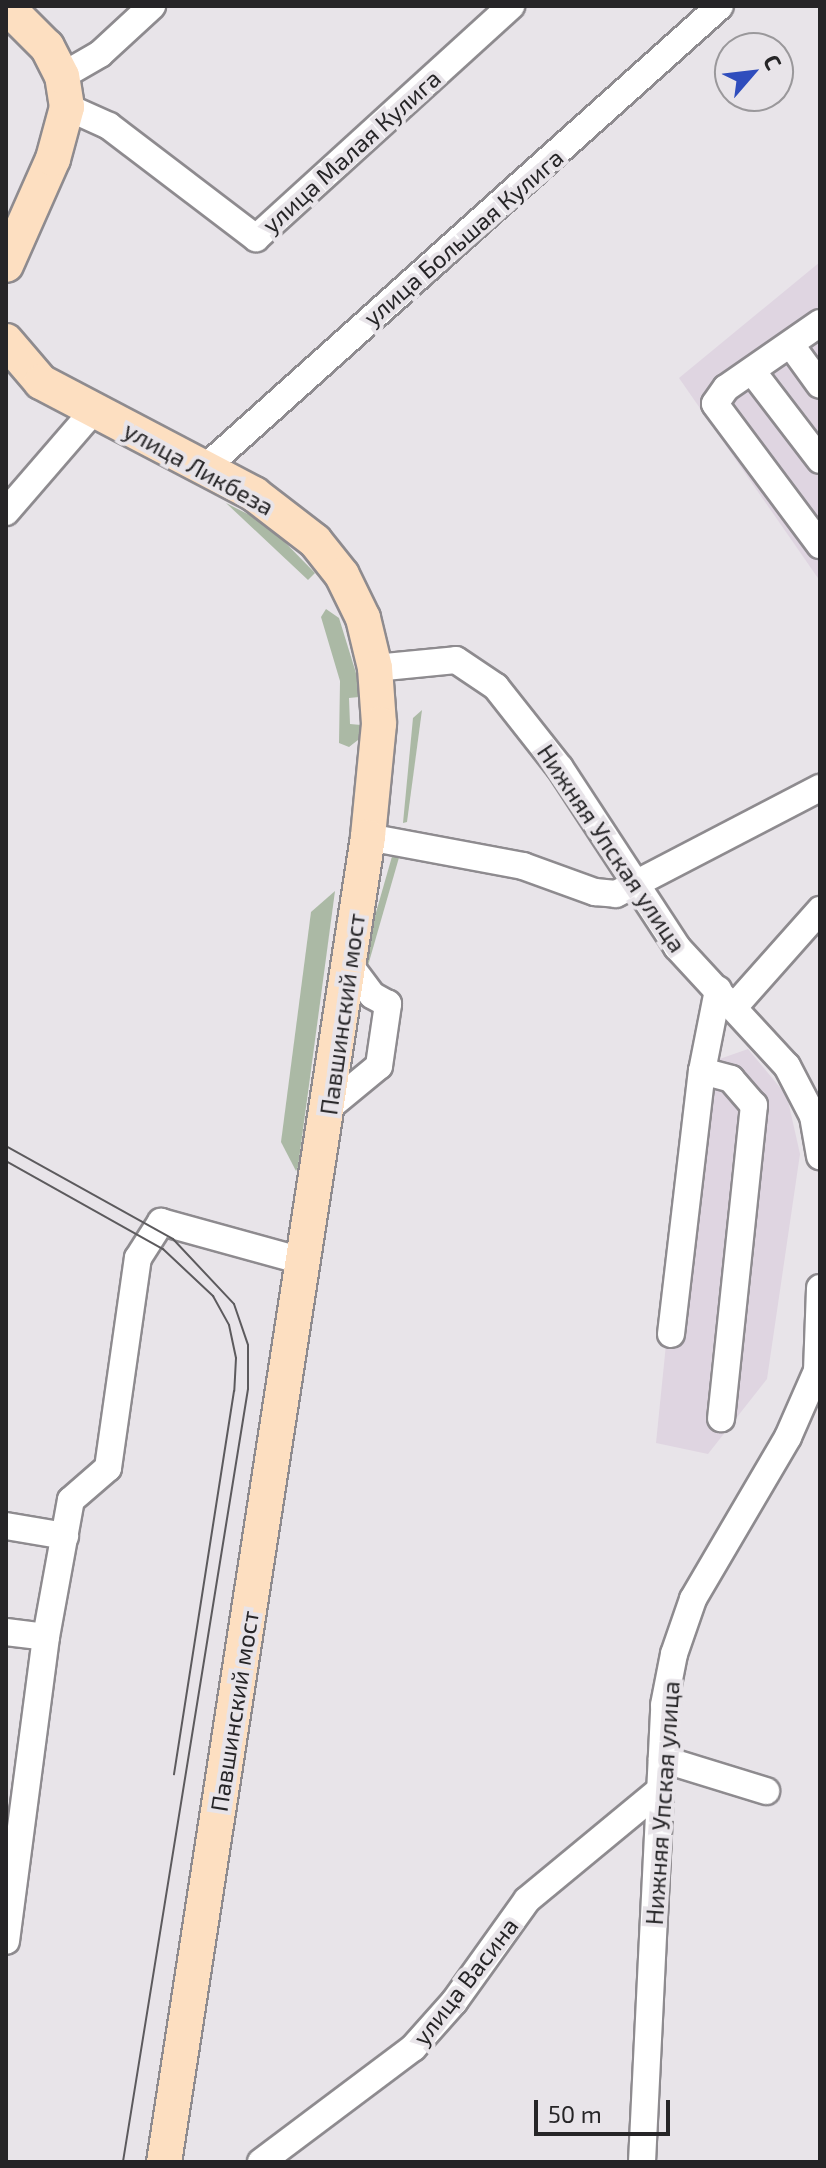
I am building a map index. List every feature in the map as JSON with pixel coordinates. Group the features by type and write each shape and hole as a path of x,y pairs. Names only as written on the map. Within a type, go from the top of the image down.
{"main road":[{"path":"6,6 47,47 64,92 53,159 30,202 6,265"},
{"name":"улица Ликбеза","path":"6,341 41,382 254,494 315,541 342,575 363,618 375,668 376,766"},
{"name":"Павшинский мост","path":"164,2162 328,1108 376,766"}],"street":[{"path":"64,92 152,6"},
{"name":"улица Большая Кулига","path":"206,467 720,6"},
{"name":"улица Малая Кулига","path":"64,92 256,238 497,10"},
{"path":"6,228 30,202"},
{"path":"820,323 726,388 715,404 820,545"},
{"path":"791,345 820,385"},
{"path":"752,371 820,460"},
{"path":"6,375 41,382"},
{"path":"6,512 94,410"},
{"name":"Нижняя Упская улица","path":"375,668 436,658 475,668 496,687 560,768 677,947 797,1081 813,1116 820,1156"},
{"path":"368,837 523,866 595,892 616,894 820,788"},
{"path":"671,1334 702,1071 726,999 820,910"},
{"path":"702,1071 731,1079 754,1105 721,1418"},
{"path":"6,1941 46,1637 71,1500 108,1468 138,1258 161,1222 303,1261"},
{"name":"Нижняя Упская улица","path":"642,2162 664,1705 683,1624 788,1437 817,1371 820,1288"},
{"path":"6,1526 65,1536"},
{"path":"6,1632 46,1637"},
{"path":"662,1759 766,1791"},
{"name":"улица Васина","path":"261,2162 413,2048 454,2002 527,1900 660,1790"}],"shaded area":[{"path":"820,262 820,581 679,378"},
{"path":"748,1049 787,1096 800,1154 767,1379 708,1454 656,1443 694,1068"}],"green space":[{"path":"226,503 267,524 315,573 308,580"},
{"path":"326,609 339,618 356,673 359,697 349,698 350,724 361,725 358,740 349,747 339,743 340,681 321,617"},
{"path":"422,710 407,822 403,823 413,718"},
{"path":"393,853 400,855 364,981 357,979"},
{"path":"335,891 296,1171 281,1142 311,912"}],"tram line":[{"path":"6,1146 173,1239 234,1304 248,1345 248,1389 123,2162"},
{"path":"6,1161 163,1249 213,1296 229,1325 236,1358 234,1391 174,1774"}]}
